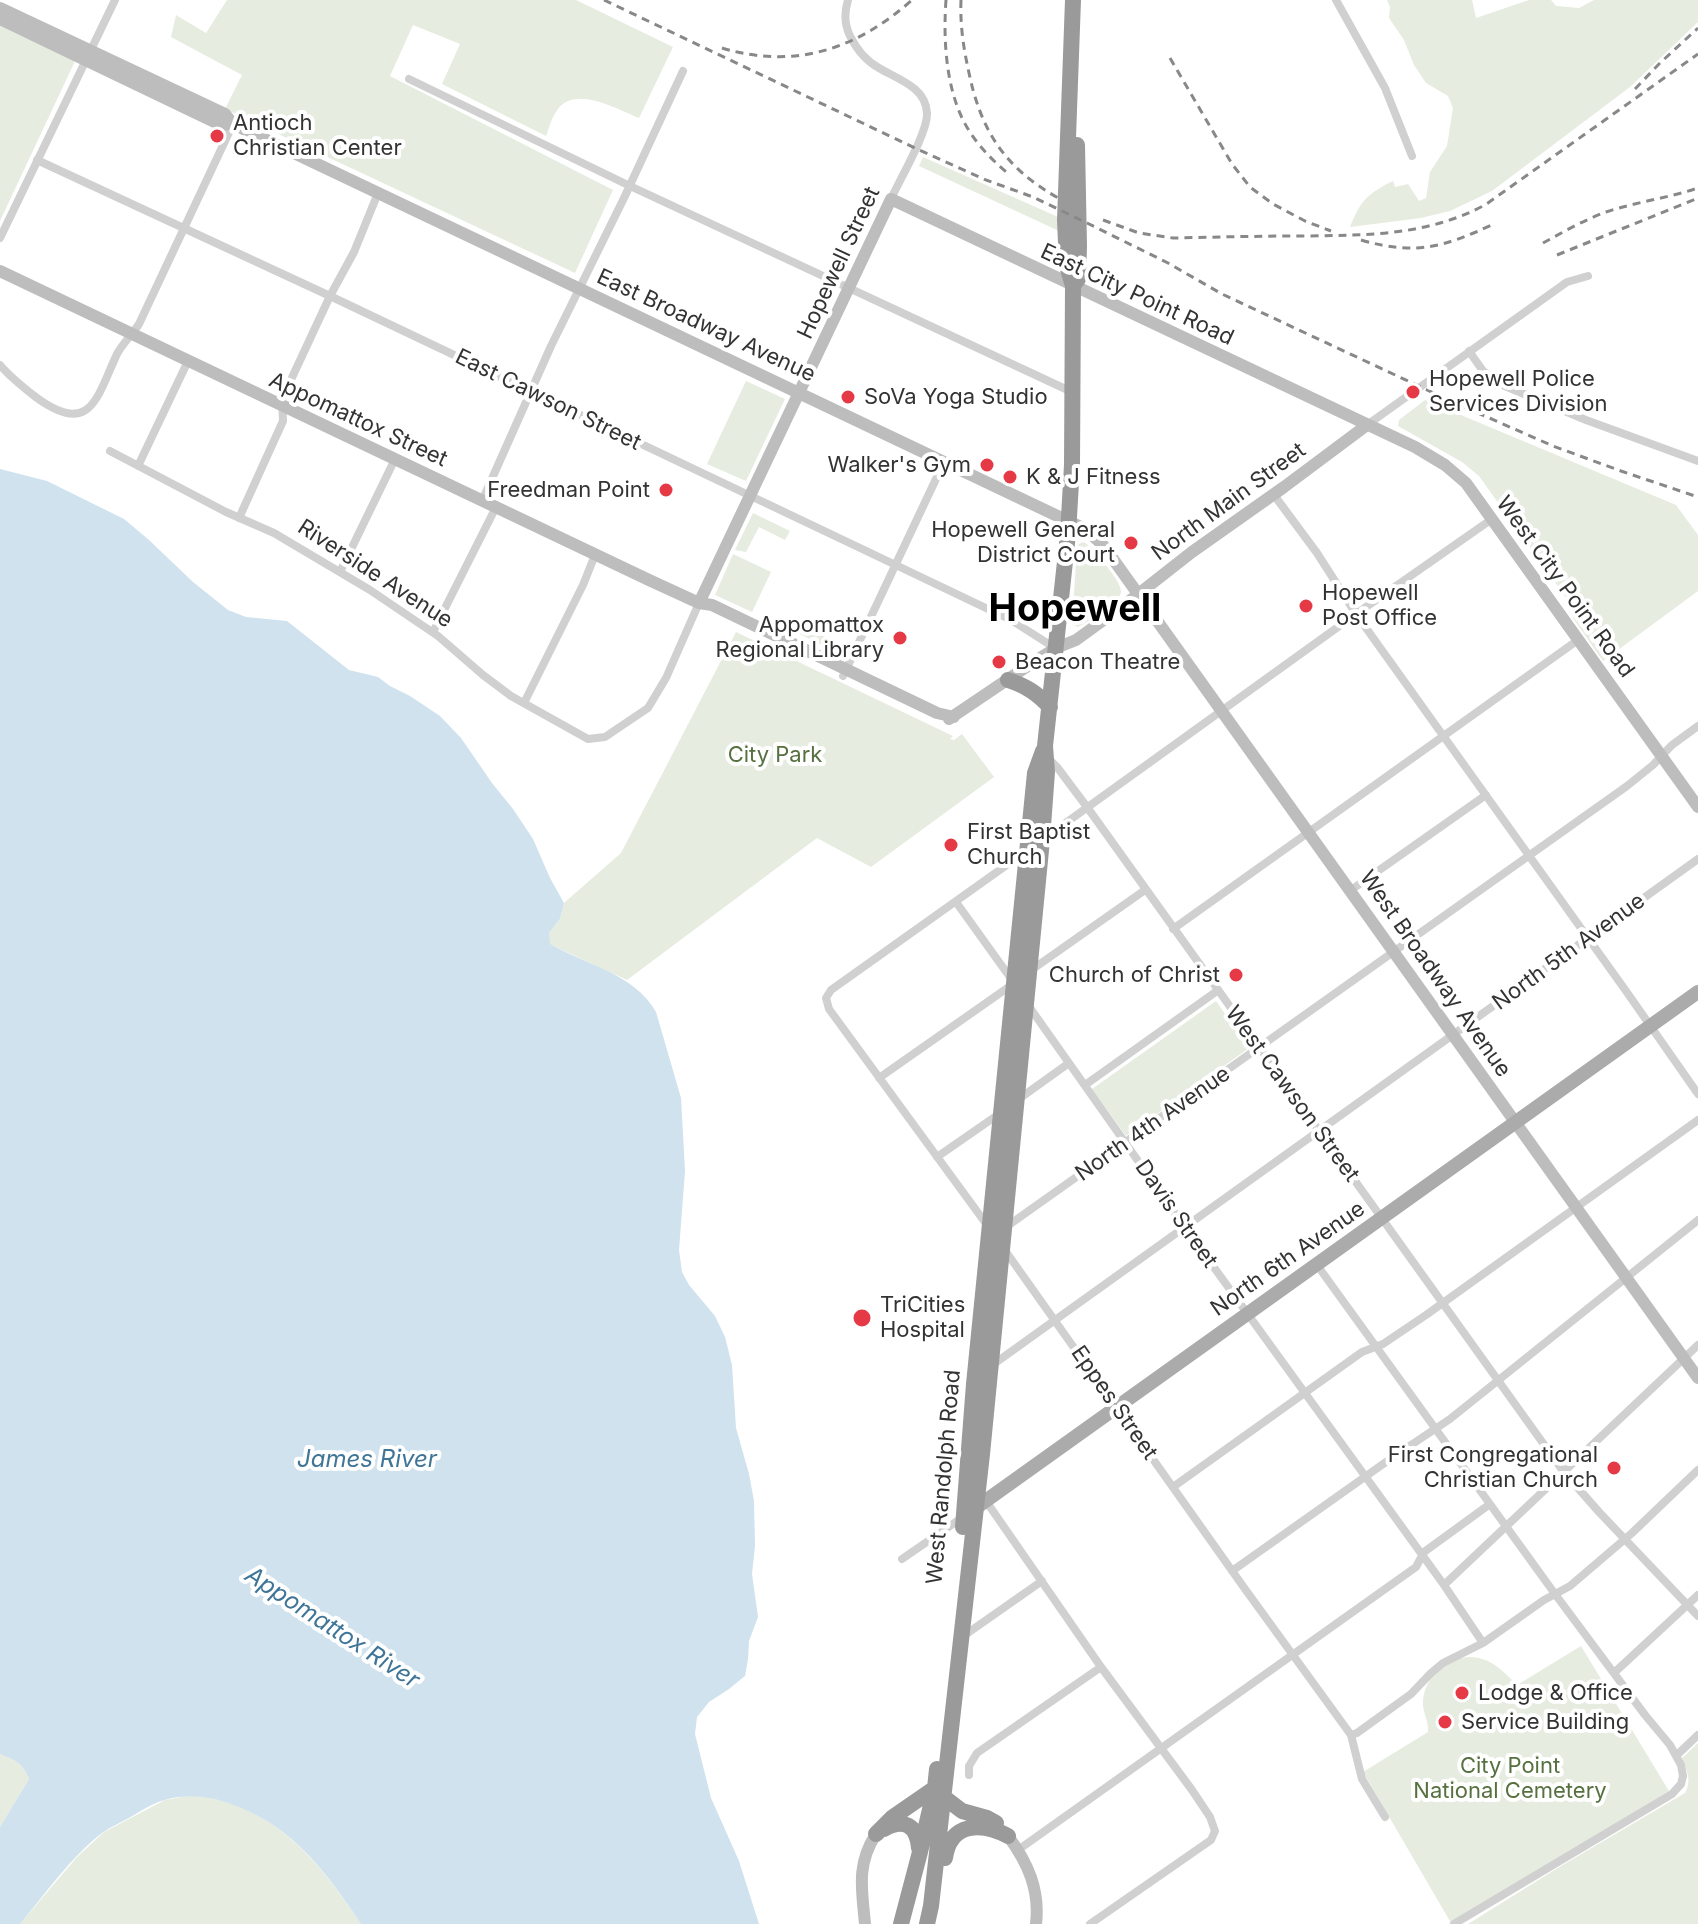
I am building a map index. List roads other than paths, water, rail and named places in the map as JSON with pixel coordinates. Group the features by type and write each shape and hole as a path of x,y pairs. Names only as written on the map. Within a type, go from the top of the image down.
{"highway":[{"name":"West Randolph Road","path":"928,1924 940,1793 975,1508 974,1384 1017,1101 1042,840 1045,753 1068,521 1072,465 1073,286 1067,266 1065,220 1073,0"},
{"path":"1008,680 1025,685 1050,707"},
{"name":"West Randolph Road","path":"902,1921 940,1793 961,1637 1003,1247 997,1229 1001,1112 1035,773 1045,753"},
{"path":"876,1834 893,1817 940,1793 957,1809 993,1822 1008,1836"},
{"path":"876,1834 903,1823 916,1833 920,1852"},
{"path":"928,1924 939,1906 945,1853 954,1837 978,1826 993,1828 1008,1836"}],"main road":[{"name":"North 6th Avenue","path":"975,1508 1698,992"}],"street":[{"path":"0,238 115,0"},
{"name":"Hopewell Street","path":"622,727 648,708 658,692 925,125 927,107 918,92 878,68 859,51 845,22 848,0"},
{"path":"1336,0 1385,88 1412,156"},
{"name":"East Broadway Avenue","path":"0,8 87,55"},
{"name":"East Broadway Avenue","path":"0,19 225,114 233,124 1085,529 1103,545 1138,594"},
{"path":"482,501 683,71"},
{"path":"409,79 630,186 1072,392"},
{"path":"0,365 51,408 73,415 88,408 97,398 119,350 139,324 233,124"},
{"name":"East Cawson Street","path":"37,160 1011,620 1056,648"},
{"path":"239,518 283,421 282,399 354,252 378,193"},
{"name":"East City Point Road","path":"891,199 1367,425"},
{"name":"Appomattox Street","path":"0,271 595,555 699,603 712,605 844,673 937,713 954,717"},
{"path":"1367,425 1567,282 1588,276"},
{"path":"1469,351 1483,371 1500,384 1698,461"},
{"path":"138,466 188,361"},
{"name":"North Main Street","path":"954,717 1056,648 1076,640 1367,425"},
{"name":"West City Point Road","path":"1367,425 1415,447 1445,465 1466,483 1698,807"},
{"name":"Riverside Avenue","path":"110,451 274,533 370,590 433,632 483,675 524,703 588,739 605,737 622,727"},
{"path":"340,572 395,459"},
{"path":"844,673 944,462"},
{"path":"1274,495 1698,1094"},
{"path":"433,632 496,507"},
{"path":"997,1229 937,1157 829,1009 826,998 831,990 1492,519"},
{"path":"524,703 595,555"},
{"name":"West Broadway Avenue","path":"1138,594 1698,1378"},
{"path":"1173,929 1578,640"},
{"name":"North 4th Avenue","path":"997,1229 1126,1143 1627,786 1698,726"},
{"name":"West Cawson Street","path":"1045,753 1087,807 1563,1471 1698,1616"},
{"path":"1351,890 1486,795"},
{"name":"North 5th Avenue","path":"974,1384 991,1366 1184,1226 1698,859"},
{"path":"879,1078 1145,890"},
{"name":"Davis Street","path":"956,902 1483,1643"},
{"path":"1085,1085 1217,991"},
{"path":"937,1157 1069,1063"},
{"path":"1173,1487 1362,1352 1383,1344 1444,1303 1698,1120"},
{"path":"1232,1571 1436,1429 1698,1220"},
{"name":"Eppes Street","path":"1003,1247 1351,1735 1362,1779 1385,1817"},
{"path":"1317,1265 1555,1594 1677,1755 1681,1765 1683,1776 1677,1790 1454,1924"},
{"path":"1444,1585 1698,1345"},
{"path":"1351,1735 1411,1694 1443,1663 1483,1643 1544,1600 1570,1586 1698,1470"},
{"path":"1018,1850 1416,1567 1422,1555 1490,1504"},
{"path":"975,1508 1042,1581 1210,1817 1215,1831 1211,1840 1090,1924"},
{"name":"North 6th Avenue","path":"902,1559 975,1508"},
{"path":"961,1637 1042,1581"},
{"path":"1615,1672 1698,1595"},
{"path":"969,1775 969,1766 977,1753 1101,1667"},
{"path":"1677,1755 1698,1735"},
{"path":"865,1924 862,1869 876,1834"},
{"path":"1008,1836 1035,1887 1036,1924"}],"water":[{"name":"James River","path":"0,469 47,481 124,519 228,610 246,617 287,621 349,670 378,677 440,716 461,738 533,839 564,903 560,919 549,933 550,944 622,979 647,999 656,1012 681,1098 685,1171 679,1250 682,1272 715,1316 725,1337 732,1365 736,1428 754,1501 752,1574 758,1617 749,1641 745,1676 709,1702 697,1717 695,1734 711,1798 739,1861 759,1924 361,1924 323,1872 294,1841 259,1816 213,1798 195,1796 158,1802 105,1831 69,1865 20,1924 0,1924 0,1827 29,1779 18,1763 0,1754"}],"railway":[{"path":"604,0 915,148 1033,197 1168,263 1222,294 1455,403 1553,446 1698,497"},
{"path":"722,48 775,57 824,51 869,31 912,0"},
{"path":"946,0 946,49 955,99 972,136 1010,175"},
{"path":"961,0 966,60 973,90 988,129 1009,160 1040,187 1060,199"},
{"path":"1635,89 1698,28"},
{"path":"1103,220 1139,233 1173,238 1374,234 1441,223 1485,205 1698,54"},
{"path":"1170,58 1232,164 1250,187 1273,204 1331,231"},
{"path":"1543,243 1606,212 1698,188"},
{"path":"1557,255 1698,198"},
{"path":"1361,240 1398,247 1429,247 1494,224"}],"place":[{"name":"Antioch Christian Center","path":"217,136"},
{"name":"Hopewell Police Services Division","path":"1413,392"},
{"name":"SoVa Yoga Studio","path":"848,397"},
{"name":"Walker's Gym","path":"987,465"},
{"name":"K & J Fitness","path":"1010,477"},
{"name":"Freedman Point","path":"666,490"},
{"name":"Hopewell General District Court","path":"1131,543"},
{"name":"Hopewell Post Office","path":"1306,606"},
{"name":"Appomattox Regional Library","path":"900,638"},
{"name":"Beacon Theatre","path":"999,662"},
{"name":"First Baptist Church","path":"951,845"},
{"name":"Church of Christ","path":"1236,975"},
{"name":"TriCities Hospital","path":"862,1318"},
{"name":"First Congregational Christian Church","path":"1614,1468"},
{"name":"Lodge & Office","path":"1462,1693"},
{"name":"Service Building","path":"1445,1722"}],"district":[{"name":"Hopewell","path":"1075,610"}],"park label":[{"name":"City Park","path":"775,755"},
{"name":"City Point National Cemetery","path":"1510,1778"}],"water label":[{"name":"Appomattox River","path":"332,1628"}]}
